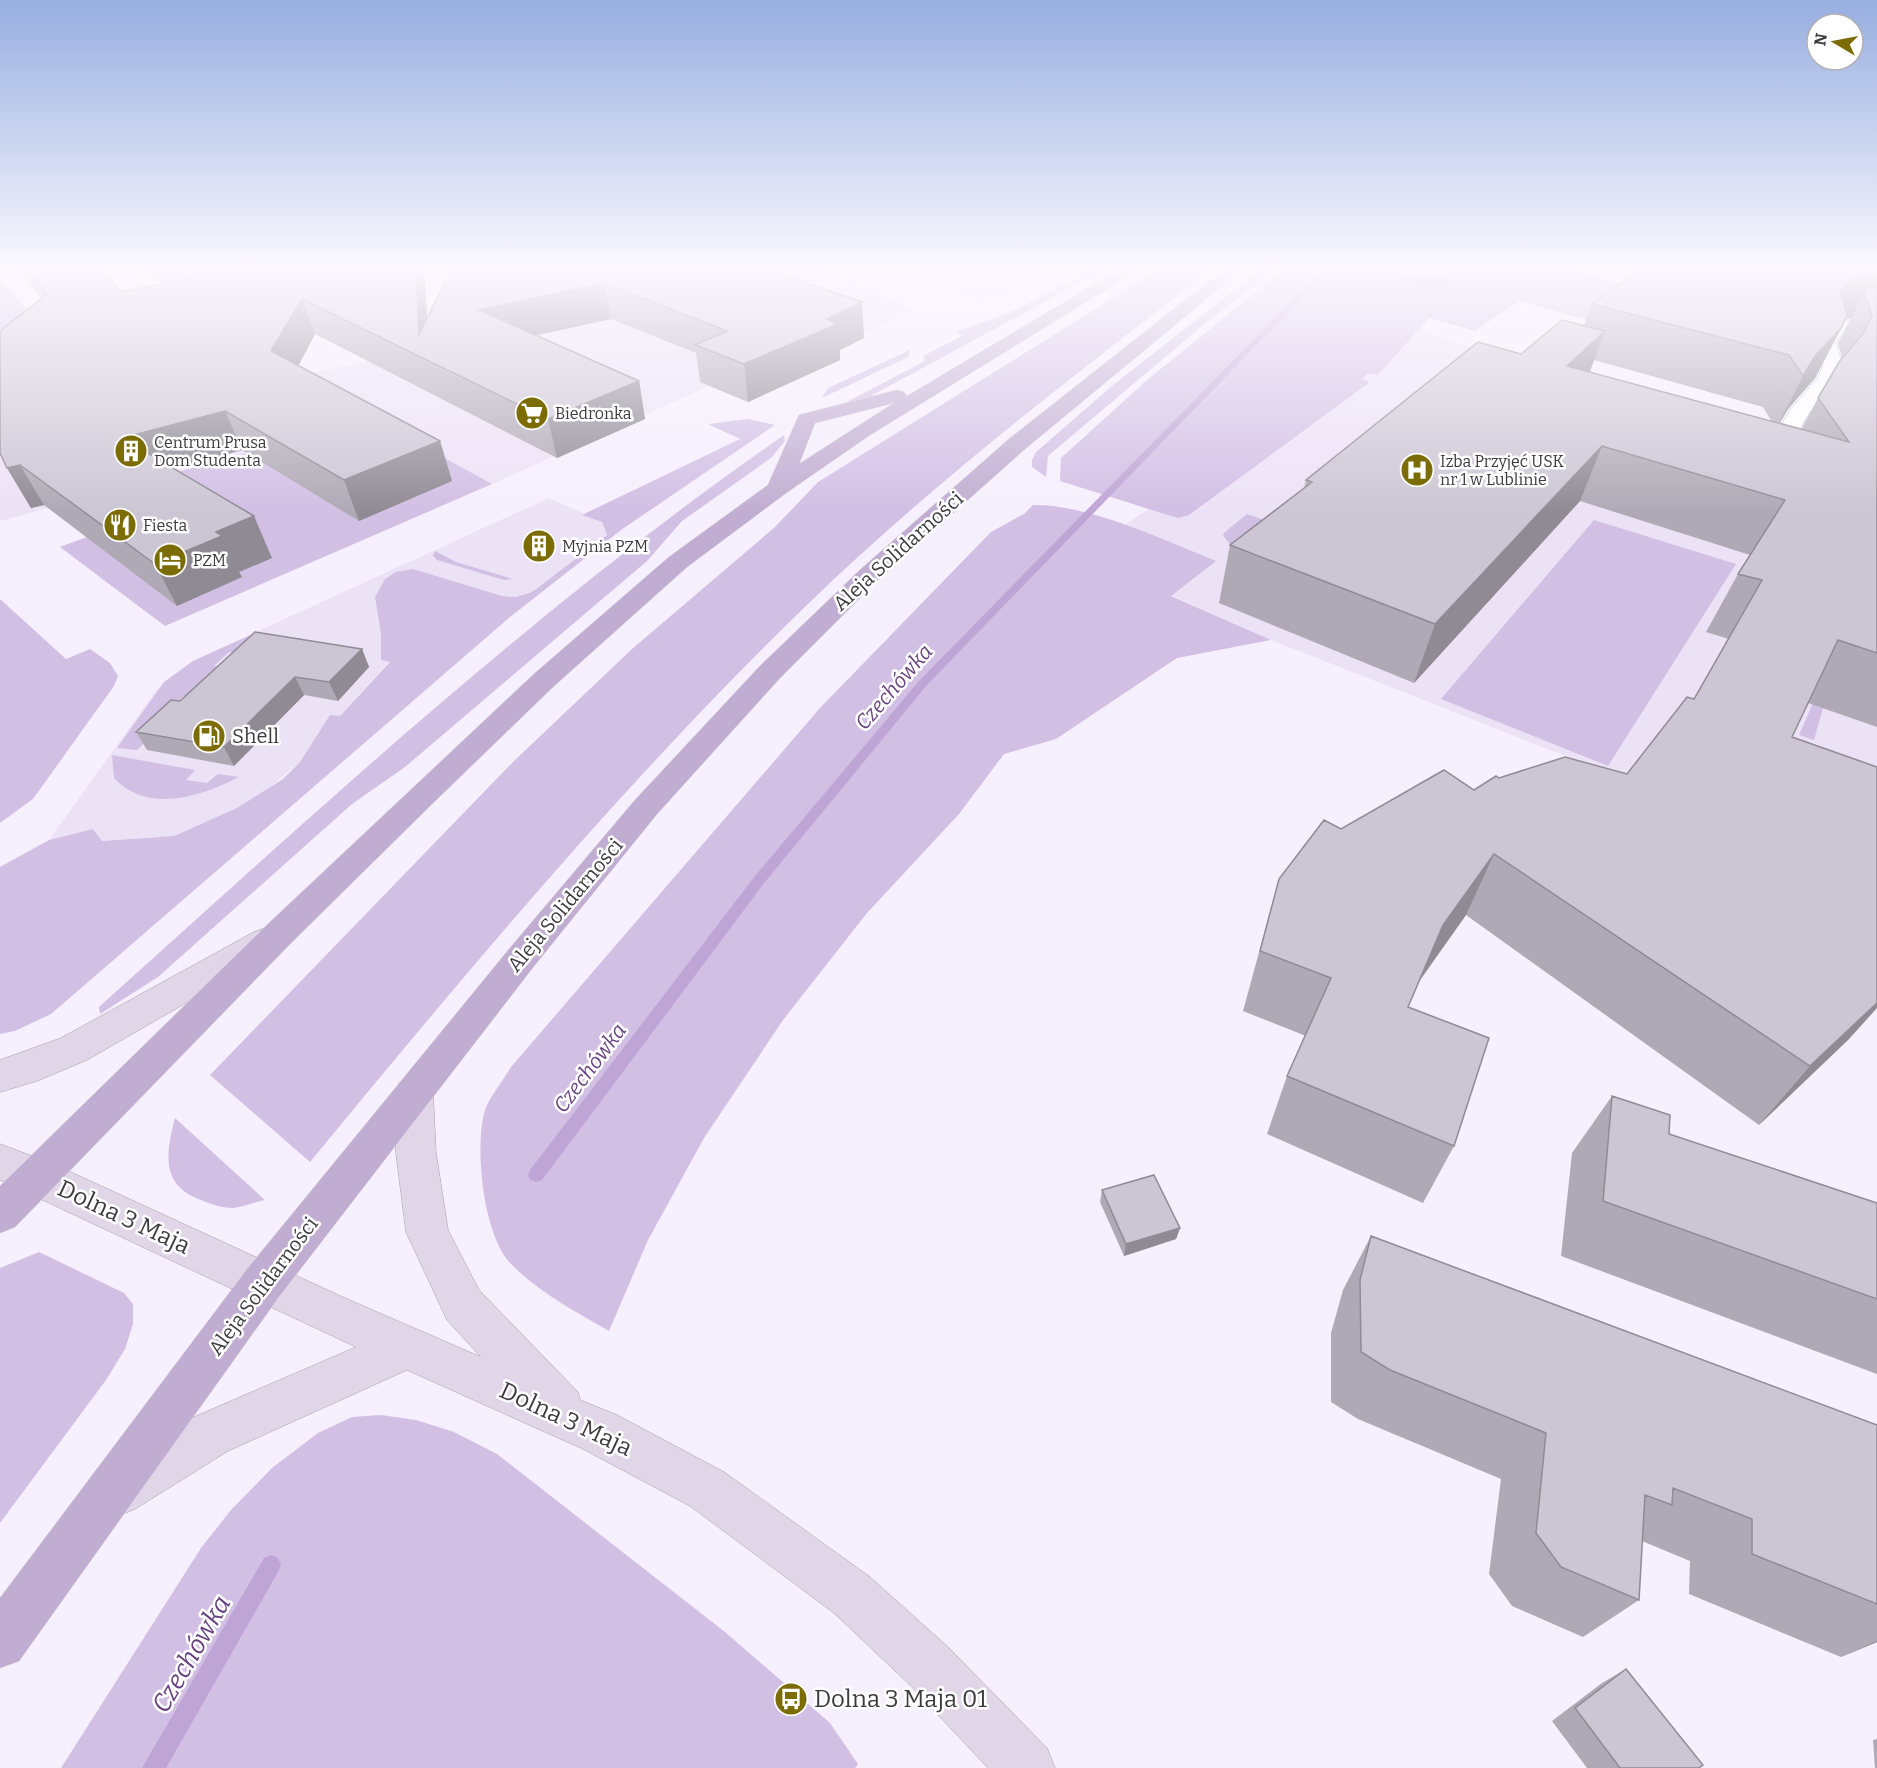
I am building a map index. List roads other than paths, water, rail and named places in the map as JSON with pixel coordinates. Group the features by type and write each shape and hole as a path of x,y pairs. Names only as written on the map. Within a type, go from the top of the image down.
{"main road":[{"path":"0,1214 18,1169 280,933 553,672 678,562 778,488 863,431 998,350"},
{"name":"Aleja Solidarności","path":"0,1642 263,1283 646,807 770,672 870,574 1008,452 1135,350"},
{"path":"778,488 806,419 858,408 951,378"}],"street":[{"path":"1775,454 1800,410 1826,381 1833,366 1828,350"},
{"path":"0,1076 24,1070 74,1049 280,933"},
{"path":"414,1093 420,1186 431,1240 463,1305 571,1419"},
{"name":"Dolna 3 Maja","path":"18,1169 263,1283 571,1419 707,1490 833,1580 929,1666 1027,1768"},
{"path":"99,1504 211,1434 408,1347"}],"waterway":[{"name":"Czechówka","path":"536,1175 760,879 923,683 1248,350"},
{"name":"Czechówka","path":"153,1768 271,1565"}],"place":[{"name":"Biedronka","path":"532,413"},
{"name":"Centrum Prusa Dom Studenta","path":"131,451"},
{"name":"Izba Przyjęć USK nr 1 w Lublinie","path":"1417,470"},
{"name":"Fiesta","path":"120,525"},
{"name":"Myjnia PZM","path":"539,546"},
{"name":"PZM","path":"170,560"},
{"name":"Shell","path":"209,736"},
{"name":"Dolna 3 Maja 01","path":"791,1699"}]}
